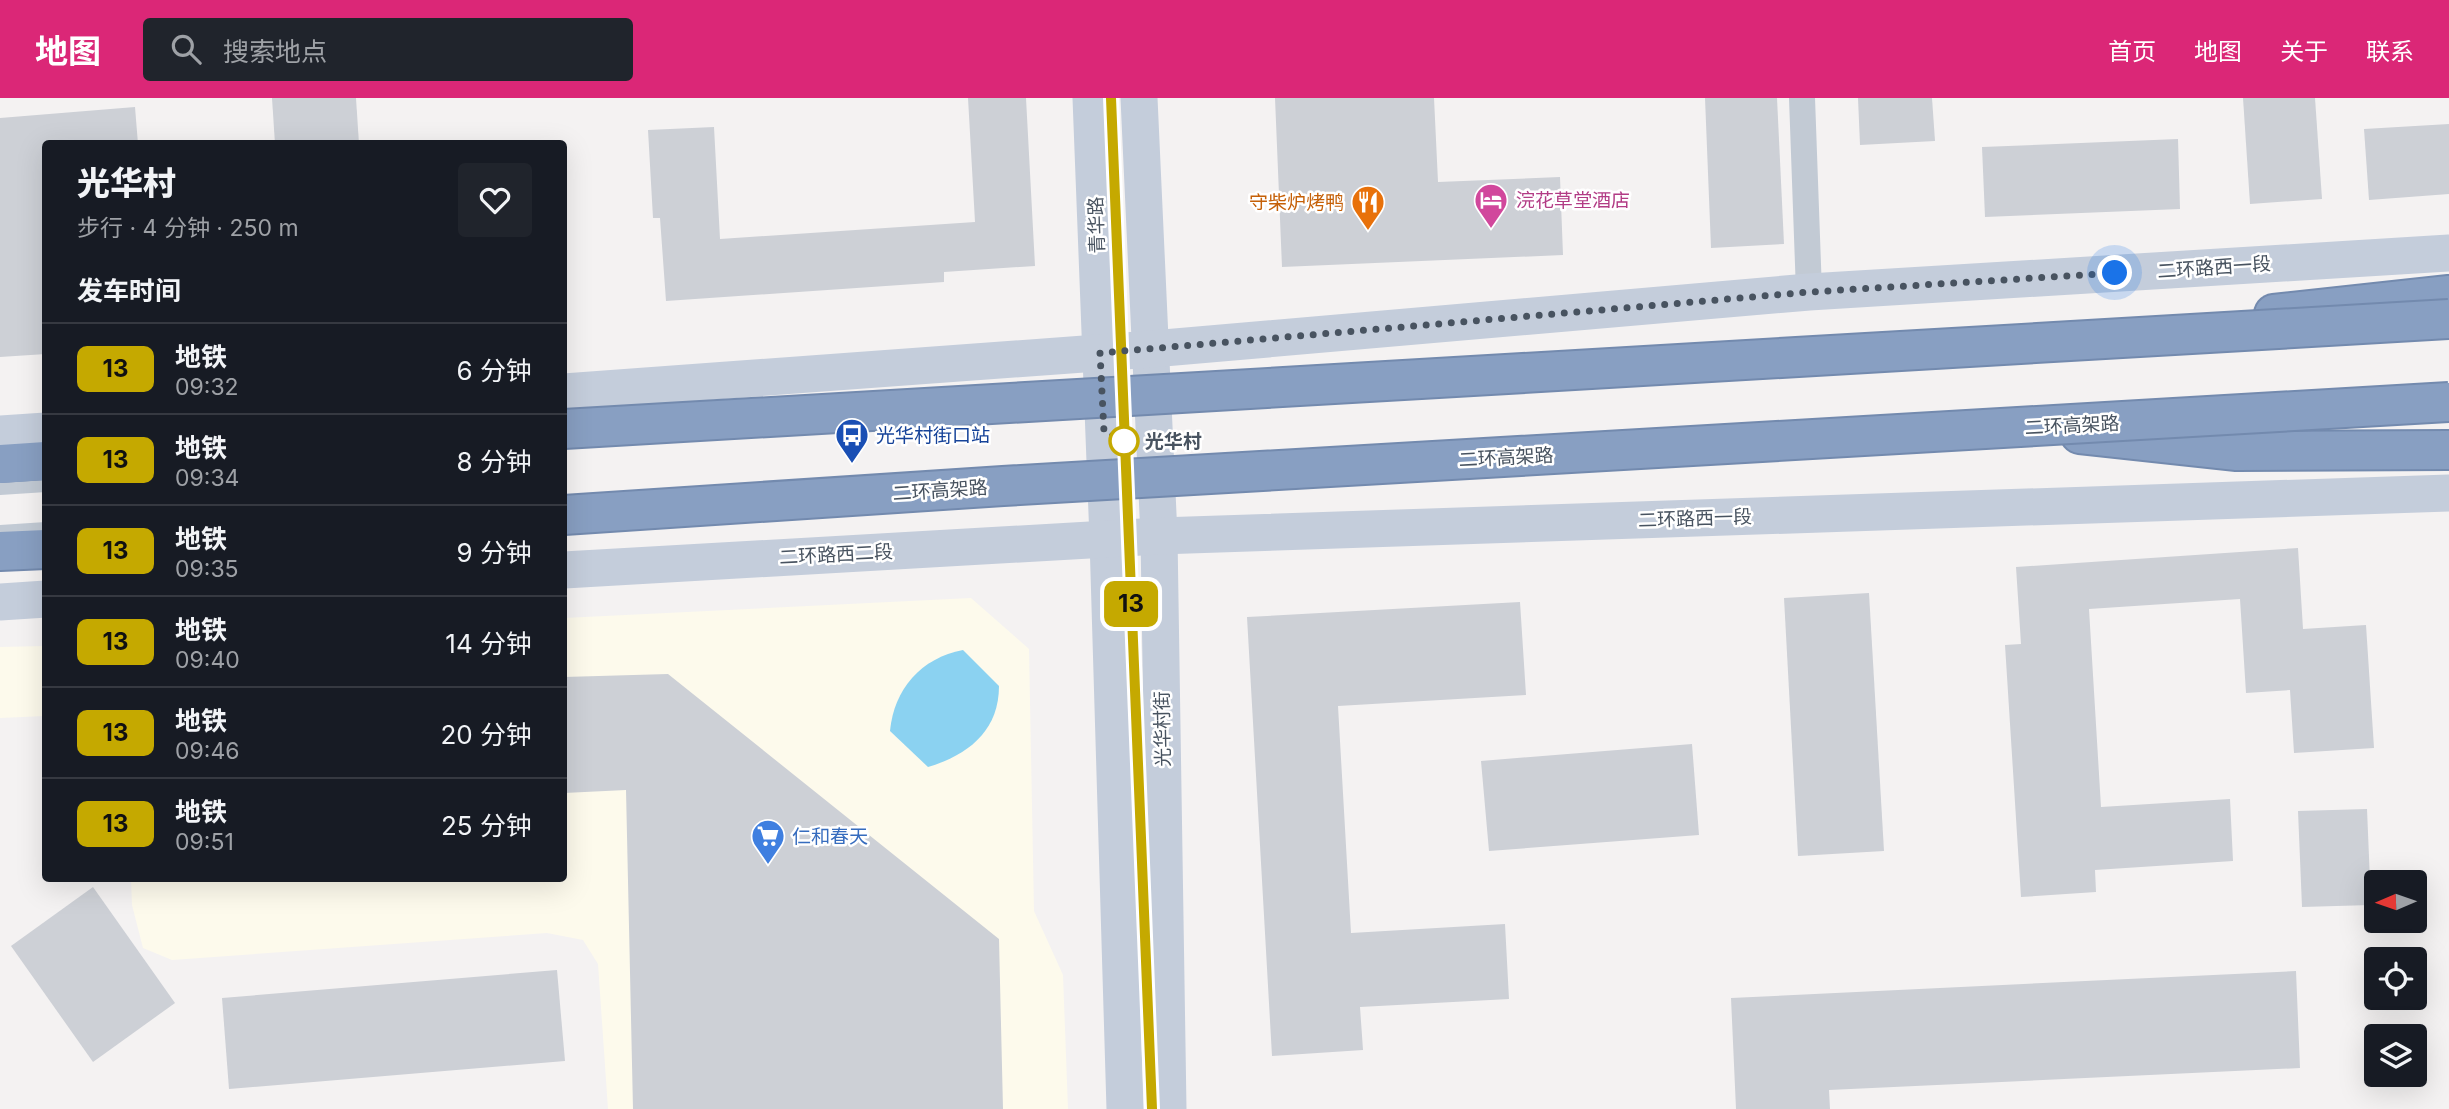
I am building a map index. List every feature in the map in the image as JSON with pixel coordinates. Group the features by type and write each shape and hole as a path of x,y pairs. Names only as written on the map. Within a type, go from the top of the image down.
{"highway":[{"path":"2065,341 2385,299 2449,295"},
{"path":"567,429 1050,398 2449,319"},
{"name":"二环高架路","path":"567,515 1003,486 2449,402"},
{"path":"2022,428 2237,451 2449,450"},
{"path":"0,464 42,461"},
{"path":"0,551 42,549"}],"main road":[{"name":"青华路","path":"1091,98 1100,353"},
{"path":"1139,98 1152,349"},
{"name":"二环路西一段","path":"1100,353 1810,292 2449,253"},
{"name":"光华村街","path":"1152,349 1159,536 1168,1109"},
{"path":"567,392 1100,353 1125,1109"},
{"path":"0,434 42,431"},
{"name":"二环路西一段","path":"1108,539 2449,493"},
{"name":"二环路西二段","path":"567,570 1108,539"},
{"path":"0,602 42,599"}],"street":[{"path":"1802,98 1810,292"}],"lane":[{"path":"0,489 42,486"},
{"path":"0,531 42,528"}],"shaded area":[{"path":"971,598 1029,649 1034,911 1063,975 1068,1109 608,1109 598,964 583,940 547,933 172,960 143,948 132,905 131,882 567,882 567,618"},
{"path":"42,646 42,716 0,718 0,647"}],"water":[{"path":"963,650 999,686 994,716 979,739 968,748 928,767 890,731 897,702 912,678 922,668 934,660"}],"building":[{"path":"272,98 356,98 359,140 275,140"},
{"path":"968,98 1026,98 1035,266 944,272 944,282 666,301 660,218 653,218 648,130 714,127 720,239 975,222"},
{"path":"1275,98 1434,98 1438,182 1560,177 1563,255 1282,267"},
{"path":"1705,98 1777,98 1784,244 1711,248"},
{"path":"1858,98 1932,98 1935,141 1860,145"},
{"path":"2243,98 2315,98 2322,199 2250,204"},
{"path":"135,107 138,140 42,140 42,354 0,357 0,118"},
{"path":"2449,124 2449,194 2369,200 2364,129"},
{"path":"2178,139 2180,209 1985,217 1982,147"},
{"path":"2298,548 2303,629 2366,625 2374,748 2294,753 2290,690 2246,693 2240,599 2089,609 2101,807 2230,799 2233,861 2095,870 2096,892 2021,897 2005,645 2021,644 2016,567"},
{"path":"1869,593 1884,851 1798,856 1784,598"},
{"path":"1520,602 1526,695 1338,706 1351,933 1505,924 1509,999 1360,1007 1363,1050 1272,1056 1247,617"},
{"name":"仁和春天","path":"668,674 999,939 1003,1109 633,1109 626,790 567,793 567,677"},
{"path":"1692,744 1699,835 1489,851 1481,761"},
{"path":"2367,809 2370,870 2364,870 2364,905 2302,907 2298,811"},
{"path":"93,887 175,1003 93,1062 11,946"},
{"path":"557,970 565,1061 229,1089 222,998"},
{"path":"2296,971 2300,1068 1829,1090 1830,1109 1736,1109 1731,998"}],"metro line":[{"name":"13","path":"1111,98 1152,1109"}],"place":[{"name":"浣花草堂酒店","path":"1491,230"},
{"name":"守柴炉烤鸭","path":"1368,232"},
{"name":"光华村","path":"1124,441"},
{"name":"光华村街口站","path":"852,465"},
{"name":"仁和春天","path":"768,866"}],"route":[{"path":"1124,441 1104,432 1100,353 1810,292 2115,273"}]}
